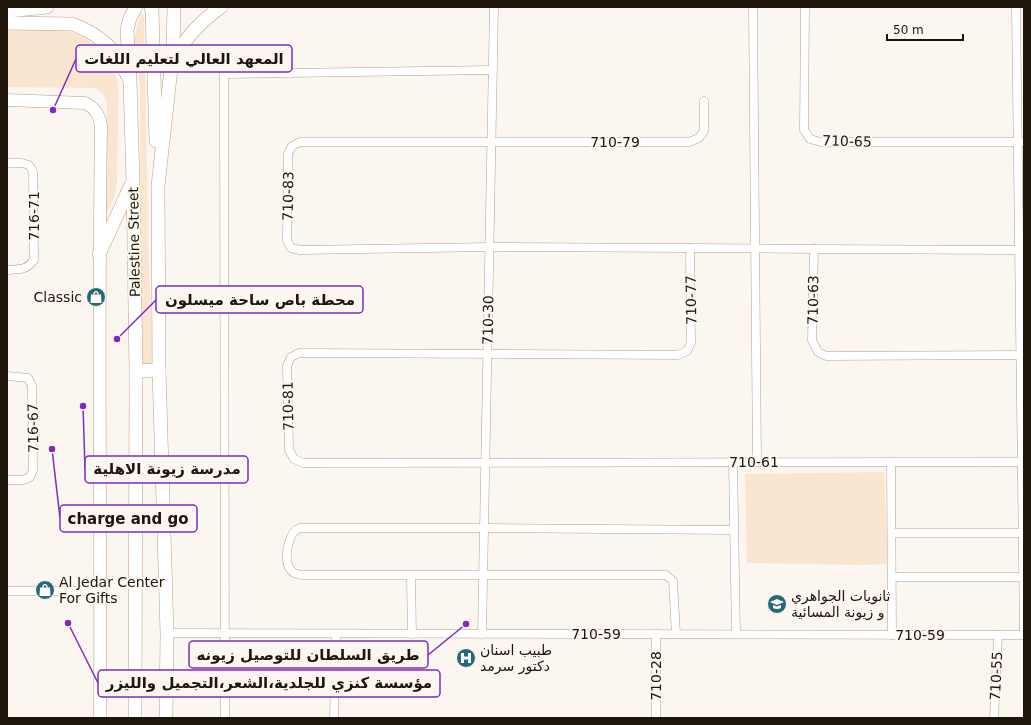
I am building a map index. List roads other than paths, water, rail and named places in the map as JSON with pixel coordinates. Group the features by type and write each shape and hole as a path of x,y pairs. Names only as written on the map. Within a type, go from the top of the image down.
{"main road":[{"path":"7,11 47,7"},
{"name":"Palestine Street","path":"135,718 136,370 133,181 127,30 130,18 136,7"},
{"path":"151,7 158,186"},
{"name":"Palestine Street","path":"166,718 167,633 159,370 158,186 174,50 174,7"},
{"path":"172,63 181,45 194,28 221,7"},
{"path":"7,23 72,24 80,27 99,38 116,54 130,81"},
{"path":"99,254 133,181"},
{"path":"136,370 159,370"}],"street":[{"name":"710-30","path":"482,634 494,7"},
{"path":"753,7 757,462"},
{"name":"710-65","path":"805,7 804,130 810,138 821,142 1021,142"},
{"path":"1016,7 1021,142 1024,635"},
{"path":"225,718 224,74 493,70"},
{"path":"7,100 85,103 91,106 99,114 101,126 99,254 101,591 100,718"},
{"name":"710-79","path":"492,141 689,142 699,138 704,131 704,101"},
{"name":"710-83","path":"490,247 300,250 291,248 287,240 288,154 292,146 300,142 492,141"},
{"name":"716-71","path":"7,163 29,165 33,172 34,260 29,267 7,270"},
{"path":"490,247 1021,250"},
{"name":"710-77","path":"488,355 678,355 687,351 691,343 690,248"},
{"name":"710-63","path":"814,249 812,340 818,352 826,356 1022,355"},
{"name":"710-81","path":"486,462 303,462 294,459 289,450 287,366 291,357 299,353 488,355"},
{"name":"716-67","path":"7,376 28,378 32,386 33,470 30,477 23,480 7,480"},
{"name":"710-61","path":"486,462 1023,462"},
{"path":"733,462 736,634"},
{"path":"891,462 892,635"},
{"path":"676,634 673,581 666,576 301,575 294,573 288,565 287,556 289,544 294,532 300,528 734,530"},
{"path":"892,533 1023,533"},
{"path":"411,576 412,634"},
{"path":"892,577 1024,577"},
{"path":"7,591 101,591"},
{"name":"710-59","path":"167,633 1024,635"},
{"path":"334,718 336,634"},
{"name":"710-28","path":"656,634 656,718"},
{"name":"710-55","path":"994,718 998,635"}],"place":[{"name":"المعهد العالي لتعليم اللغات","path":"53,110"},
{"name":"Classic","path":"96,297"},
{"name":"محطة باص ساحة ميسلون","path":"117,339"},
{"name":"مدرسة زيونة الاهلية","path":"83,406"},
{"name":"charge and go","path":"52,449"},
{"name":"Al Jedar Center For Gifts","path":"45,590"},
{"name":"ثانويات الجواهري و زيونة المسائية","path":"777,604"},
{"name":"مؤسسة كنزي للجلدية،الشعر،التجميل والليزر","path":"68,623"},
{"name":"طريق السلطان للتوصيل زيونه","path":"466,624"},
{"name":"طبيب اسنان دكتور سرمد","path":"466,658"}]}
